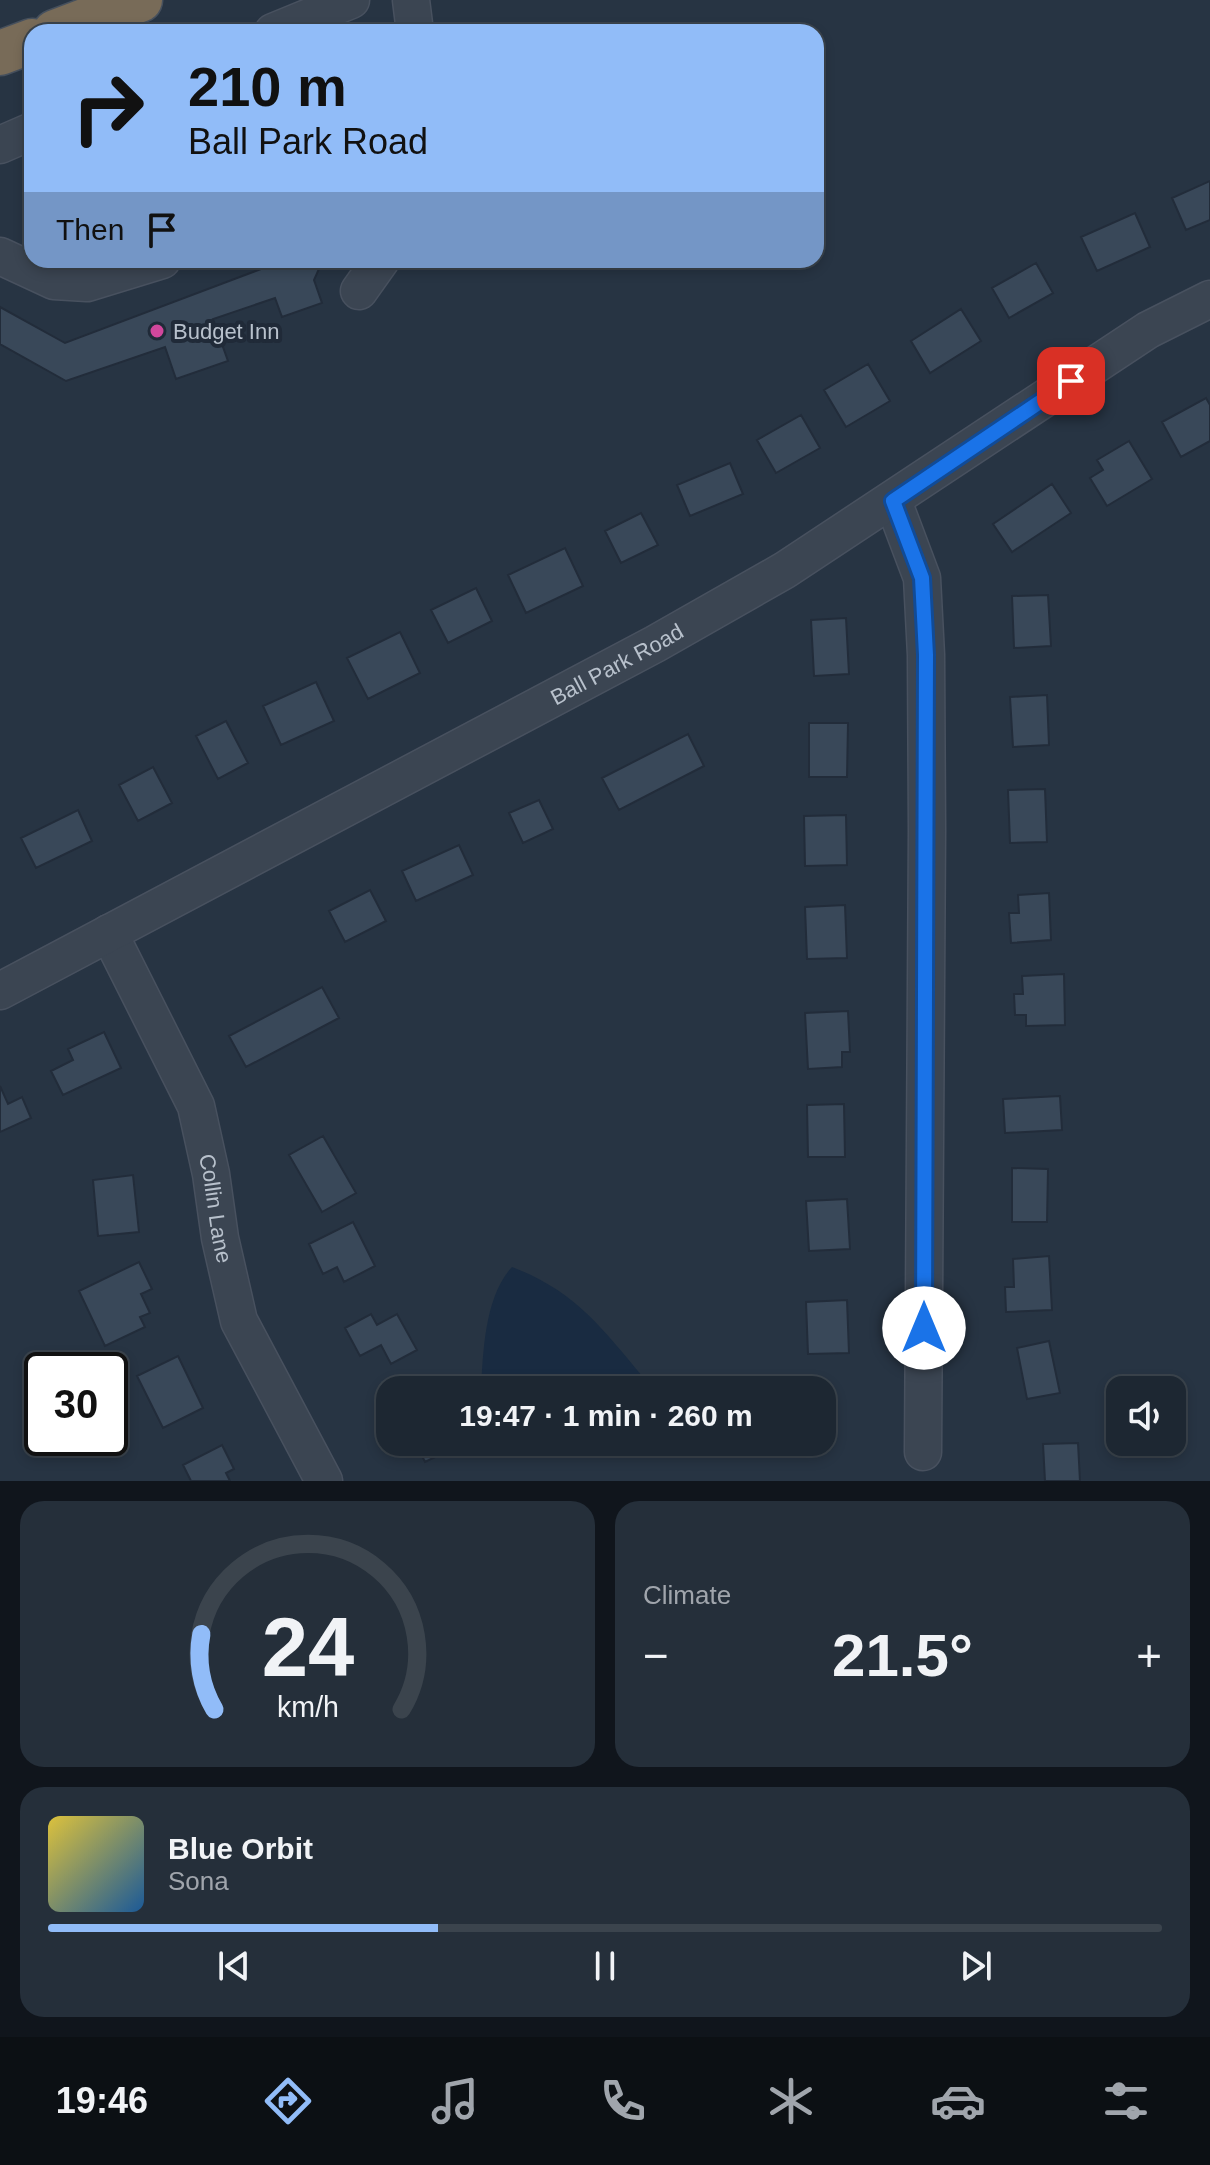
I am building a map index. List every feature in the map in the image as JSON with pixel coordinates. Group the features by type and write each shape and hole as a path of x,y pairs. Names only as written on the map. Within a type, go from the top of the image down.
{"highway":[{"path":"76,24 140,0"},
{"path":"0,53 24,44"}],"street":[{"path":"293,24 352,0"},
{"path":"342,24 352,0"},
{"path":"411,0 414,24"},
{"path":"0,145 24,134"},
{"path":"0,256 24,267"},
{"path":"26,268 54,281 87,283 136,268"},
{"path":"359,291 375,268"},
{"name":"Ball Park Road","path":"0,991 655,644 785,570 1148,330 1210,299"},
{"path":"893,501 922,578 926,655 923,1452"},
{"name":"Collin Lane","path":"109,933 196,1106 239,1321 324,1481"}],"water":[{"path":"512,1267 553,1287 585,1312 642,1376 482,1376 487,1325 503,1279"}],"building":[{"path":"1210,181 1210,220 1186,230 1172,198"},
{"path":"1135,213 1150,247 1097,271 1081,237"},
{"path":"1036,263 1053,293 1009,318 992,288"},
{"name":"Budget Inn","path":"264,268 319,268 314,280 322,303 282,317 275,298 213,319 228,361 176,379 165,347 66,381 0,344 0,307 65,343"},
{"path":"961,309 981,341 930,373 911,341"},
{"path":"868,364 890,401 846,427 824,390"},
{"path":"1206,398 1210,405 1210,441 1181,457 1162,422"},
{"path":"801,415 820,448 776,473 757,440"},
{"path":"1129,441 1152,479 1107,506 1090,478 1103,470 1097,460"},
{"path":"730,463 743,494 690,516 677,485"},
{"path":"1052,484 1071,513 1012,552 993,524"},
{"path":"641,513 658,545 621,563 605,531"},
{"path":"565,548 583,586 526,613 508,575"},
{"path":"476,588 492,621 448,643 431,610"},
{"path":"1048,595 1051,646 1014,648 1012,596"},
{"path":"846,618 849,674 814,676 811,620"},
{"path":"400,632 420,673 368,699 347,658"},
{"path":"316,682 334,721 281,745 263,706"},
{"path":"1047,695 1049,745 1013,747 1010,697"},
{"path":"226,721 248,763 218,779 196,736"},
{"path":"809,723 848,723 847,777 809,777"},
{"path":"688,734 704,766 619,810 602,778"},
{"path":"153,767 172,803 138,821 119,785"},
{"path":"1045,789 1047,842 1010,843 1008,790"},
{"path":"539,800 553,829 523,843 509,813"},
{"path":"78,810 92,841 36,868 21,838"},
{"path":"846,815 847,865 805,866 804,816"},
{"path":"459,845 473,875 416,901 402,871"},
{"path":"370,890 386,921 345,942 329,911"},
{"path":"1049,893 1051,940 1011,943 1009,913 1019,913 1018,895"},
{"path":"845,905 847,958 807,959 805,907"},
{"path":"1064,974 1065,1025 1026,1026 1026,1015 1015,1015 1014,994 1023,994 1022,976"},
{"path":"322,987 339,1018 246,1067 229,1036"},
{"path":"848,1011 850,1052 842,1052 842,1067 808,1069 805,1013"},
{"path":"104,1032 121,1068 63,1095 51,1071 73,1060 68,1049"},
{"path":"0,1086 8,1104 22,1097 31,1118 0,1132"},
{"path":"1060,1096 1062,1130 1005,1133 1003,1099"},
{"path":"844,1104 845,1157 808,1157 807,1105"},
{"path":"323,1136 356,1193 322,1212 289,1155"},
{"path":"1012,1168 1048,1169 1047,1222 1012,1222"},
{"path":"133,1175 139,1232 98,1236 93,1180"},
{"path":"847,1199 850,1249 809,1251 806,1201"},
{"path":"353,1222 375,1266 344,1282 337,1267 323,1274 309,1244"},
{"path":"1049,1256 1052,1310 1006,1312 1005,1287 1014,1287 1013,1259"},
{"path":"139,1262 152,1289 141,1294 150,1313 140,1317 145,1327 105,1346 79,1291"},
{"path":"847,1300 849,1353 808,1354 806,1302"},
{"path":"371,1314 377,1325 397,1314 417,1350 391,1364 381,1345 360,1356 345,1328"},
{"path":"1049,1341 1060,1393 1027,1399 1017,1348"},
{"path":"178,1356 203,1408 163,1428 137,1376"},
{"path":"1078,1443 1080,1481 1045,1481 1043,1444"},
{"path":"222,1445 234,1469 226,1473 230,1481 191,1481 183,1465"},
{"path":"422,1456 437,1456 425,1462"}],"place":[{"name":"Budget Inn","path":"157,331"}],"route":[{"path":"924,1328 926,655 922,578 893,501 1071,381"}]}
